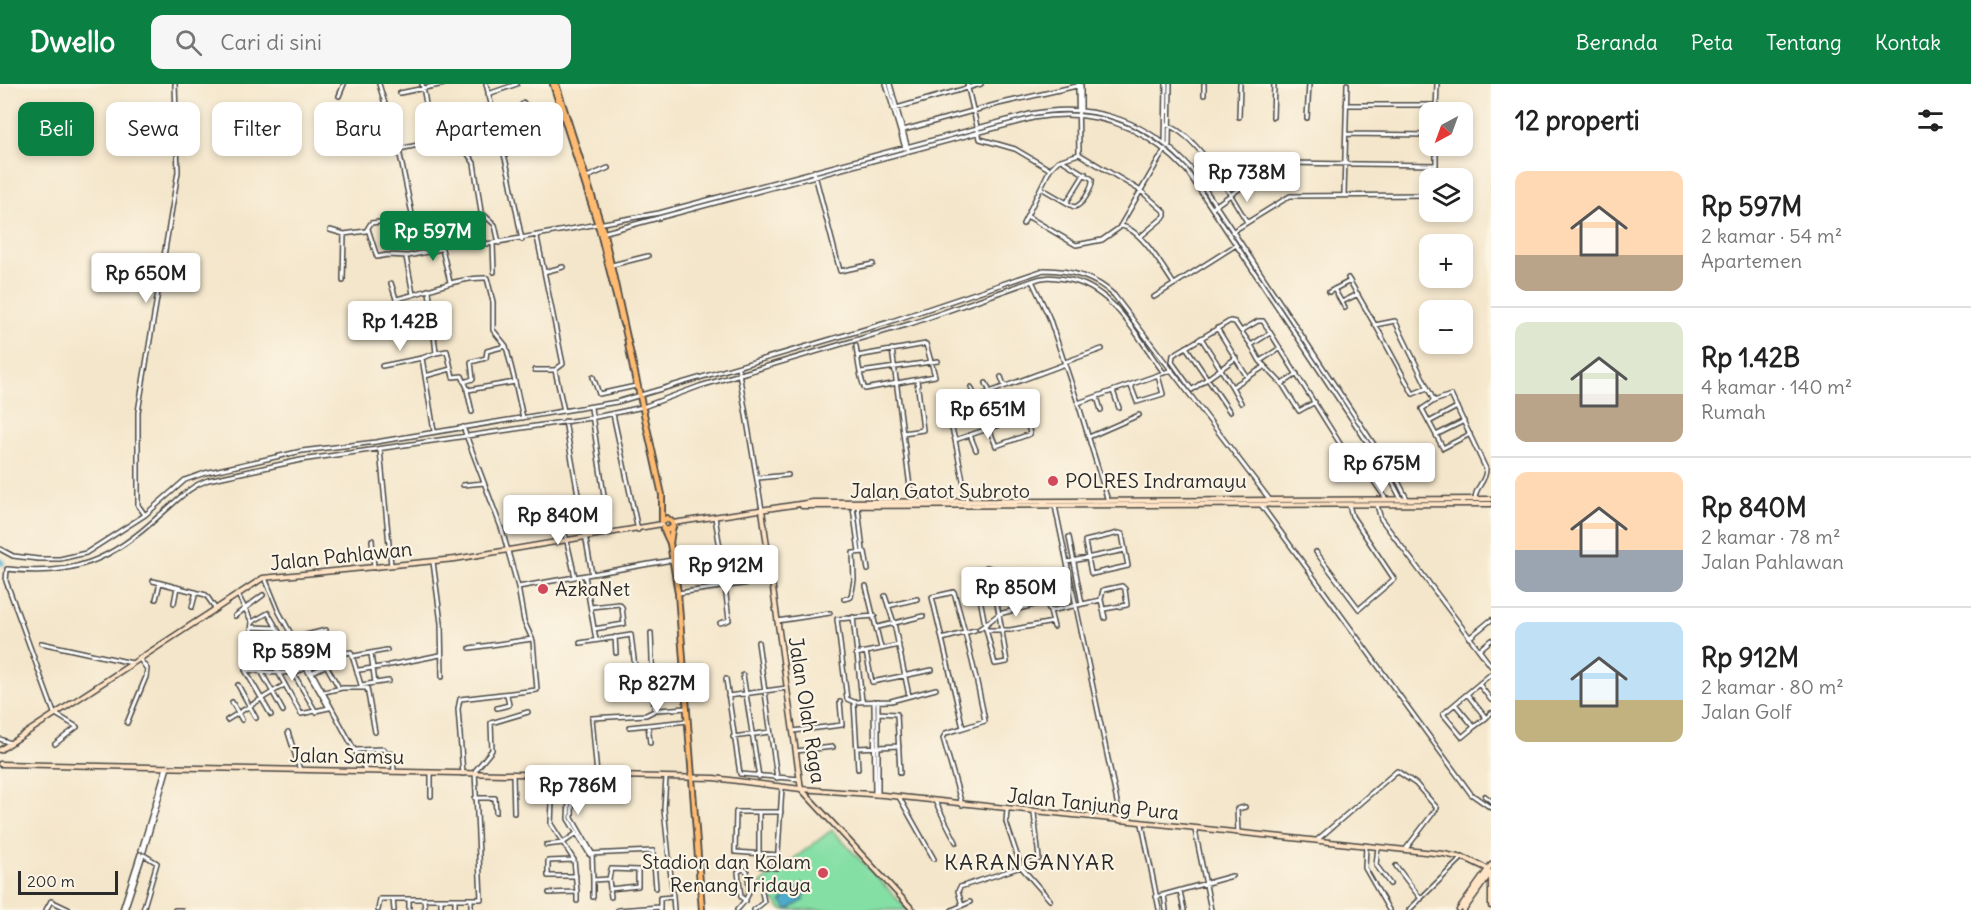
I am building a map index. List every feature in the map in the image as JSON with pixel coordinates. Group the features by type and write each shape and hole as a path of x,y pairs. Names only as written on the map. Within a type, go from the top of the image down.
{"main road":[{"path":"555,84 587,177 601,228 636,386 640,395"},
{"path":"555,84 612,265 664,508 662,524 674,560 702,909"},
{"path":"664,508 673,523 670,543"},
{"path":"662,524 668,518 673,523"},
{"path":"662,524 668,530 673,523"}],"street":[{"path":"145,515 138,505 138,412 178,172 175,84"},
{"path":"339,96 344,84"},
{"path":"379,84 384,102"},
{"path":"422,84 425,102"},
{"path":"400,93 444,84"},
{"path":"486,84 490,102"},
{"path":"488,94 517,84"},
{"path":"888,84 907,150"},
{"path":"894,108 981,84"},
{"path":"901,131 1079,84 1079,154"},
{"path":"1027,216 1076,245 1102,240 1120,226 1166,151 1168,84"},
{"path":"1204,84 1204,95"},
{"path":"1239,117 1240,84"},
{"path":"1274,84 1274,117"},
{"path":"1307,118 1309,84"},
{"path":"1344,194 1347,84"},
{"path":"1437,84 1437,102"},
{"path":"967,86 976,127 982,140 997,142 1014,149 1050,169"},
{"path":"1346,105 1419,105"},
{"path":"440,238 470,231 485,244 493,244 601,228 815,177 976,127 1048,110 1130,122 1167,144 1193,171 1217,204 1250,263 1398,481 1405,502"},
{"path":"601,228 798,175 1033,118 1079,113 1122,124 1166,151 1187,171 1231,232 1236,245 1250,263"},
{"path":"1168,125 1200,153 1247,222"},
{"path":"1346,134 1419,135"},
{"path":"1023,224 1050,169 1063,160 1079,154"},
{"path":"1079,154 1141,191 1165,214 1140,237"},
{"path":"400,156 413,219"},
{"path":"469,156 474,163 481,212 495,225 499,243"},
{"path":"504,156 522,240"},
{"path":"1212,208 1277,164 1290,161 1436,165 1436,156"},
{"path":"1041,188 1076,207 1080,205 1093,183 1092,179 1063,160"},
{"path":"587,177 608,168"},
{"path":"814,171 840,271 873,264"},
{"path":"1067,202 1085,173"},
{"path":"798,175 800,180"},
{"path":"1231,232 1290,196 1419,195"},
{"path":"441,249 405,256 375,257 368,229 371,222 435,216 450,282"},
{"path":"1120,226 1127,227 1140,237 1174,284"},
{"path":"330,230 344,234 368,229"},
{"path":"343,281 344,234"},
{"path":"535,370 555,370 563,364 537,237"},
{"path":"493,244 494,272"},
{"path":"1154,297 1236,245"},
{"path":"405,256 413,294"},
{"path":"612,265 648,256"},
{"path":"544,272 563,267"},
{"path":"56,744 77,727 54,713 5,578 7,569 51,571 95,562 150,524 194,486 208,480 301,460 613,414 643,407 739,371 879,329 1034,272 1063,271 1094,280 1106,287 1190,391"},
{"path":"0,549 22,558 66,558 89,552 145,515 174,488 205,473 302,451 376,442 434,431 463,429 591,408 739,371 1050,277 1079,281 1101,292 1114,305 1164,373"},
{"path":"396,299 429,291 450,282 488,279 493,302 493,327 506,346 523,418"},
{"path":"1329,292 1349,279 1413,394 1427,388"},
{"path":"1032,281 1040,295 1065,363 1108,501"},
{"path":"391,283 400,322"},
{"path":"1334,289 1345,308"},
{"path":"429,291 436,353"},
{"path":"1342,302 1358,294"},
{"path":"1269,500 1190,391 1171,360 1173,355 1232,320 1264,367 1271,370 1282,384 1298,410 1315,402"},
{"path":"1241,331 1260,320 1271,333 1344,450 1352,461 1362,464 1386,499"},
{"path":"1376,326 1390,320 1395,321 1434,401"},
{"path":"1217,328 1247,377"},
{"path":"1251,345 1271,333"},
{"path":"1201,338 1241,403"},
{"path":"856,346 857,356 866,389 934,376 926,344 857,356"},
{"path":"464,382 473,379 471,362 486,358 487,351 506,346"},
{"path":"1186,347 1230,412"},
{"path":"1260,361 1280,348"},
{"path":"892,349 912,502"},
{"path":"960,403 1102,349"},
{"path":"382,366 447,351 453,377 462,376 472,412"},
{"path":"422,358 434,431"},
{"path":"1190,391 1236,358"},
{"path":"861,372 938,361"},
{"path":"1232,387 1264,367"},
{"path":"425,376 451,369"},
{"path":"555,370 564,411"},
{"path":"1078,403 1172,370"},
{"path":"739,371 762,510"},
{"path":"1282,384 1297,374"},
{"path":"1131,385 1138,402 1164,393 1158,376"},
{"path":"593,377 599,394 636,386"},
{"path":"1001,377 1004,385"},
{"path":"903,433 923,430 917,380"},
{"path":"467,390 515,382"},
{"path":"986,382 993,399"},
{"path":"971,387 995,446 1029,435 1026,416 1019,404"},
{"path":"1113,391 1119,408"},
{"path":"1470,433 1444,448 1422,409 1450,395 1470,433 1486,469 1485,479 1475,491 1475,498"},
{"path":"957,396 964,413"},
{"path":"1097,397 1101,410"},
{"path":"998,402 1006,422"},
{"path":"1429,422 1457,407"},
{"path":"581,516 602,514 606,509 591,408"},
{"path":"613,414 638,530"},
{"path":"948,414 968,504"},
{"path":"955,440 1026,416"},
{"path":"1089,437 1139,416"},
{"path":"565,421 592,574"},
{"path":"1436,435 1464,421"},
{"path":"463,429 508,550 524,621 532,639 537,690 460,700 458,709 463,774"},
{"path":"970,435 976,450"},
{"path":"380,450 391,567"},
{"path":"758,478 788,475"},
{"path":"463,484 484,483"},
{"name":"Jalan Gatot Subroto","path":"673,523 813,502 1055,506 1377,505 1475,498 1491,499"},
{"name":"Jalan Gatot Subroto","path":"797,505 856,507 1108,501 1386,499 1405,502 1491,504"},
{"path":"1262,505 1471,794 1491,808"},
{"path":"1316,552 1359,609 1394,579 1352,516 1349,505"},
{"path":"1377,505 1381,519 1491,666"},
{"path":"1055,506 1074,606 1121,821"},
{"path":"856,507 861,551 868,570"},
{"name":"Jalan Olah Raga","path":"762,510 801,789 913,910"},
{"path":"560,511 575,577"},
{"path":"715,517 720,548"},
{"name":"Jalan Pahlawan","path":"0,750 215,608 265,578 434,562 638,530 662,524"},
{"path":"1120,533 1128,566 1094,575 1091,573 1088,558 1085,541 1120,533"},
{"path":"1068,537 1082,604"},
{"path":"372,540 374,568"},
{"path":"1066,562 1125,550"},
{"path":"844,599 851,597 854,580 851,556 861,551"},
{"path":"518,587 674,560"},
{"path":"434,562 441,623 442,677"},
{"path":"990,568 1009,659 996,664 985,625 975,576 977,569 990,568"},
{"path":"585,576 596,640"},
{"path":"265,578 270,594 366,771"},
{"path":"678,593 771,580"},
{"path":"153,581 208,596 215,608"},
{"path":"156,598 160,583"},
{"path":"720,623 729,620 725,586"},
{"path":"866,586 878,627 881,648"},
{"path":"1104,609 1127,605 1125,588 1122,586 1103,591 1101,600 1105,618"},
{"path":"174,603 177,587"},
{"path":"192,608 196,592"},
{"path":"962,805 943,738 946,733 963,728 985,721 954,592 932,597 963,728"},
{"path":"237,595 252,622 248,661"},
{"path":"236,616 263,595"},
{"path":"885,596 894,623 909,696"},
{"path":"888,606 917,599"},
{"path":"1050,611 1101,600"},
{"path":"1053,621 1003,631 979,629 999,614 1046,602 1050,611 1053,621 1054,627"},
{"path":"591,607 619,604 622,607 624,624 594,629"},
{"path":"249,655 292,657 266,612 252,622"},
{"path":"777,621 831,613"},
{"path":"875,616 837,619 847,699 855,702 876,701 936,689"},
{"path":"878,627 923,616"},
{"path":"853,618 862,701"},
{"path":"1469,638 1491,620"},
{"path":"252,627 277,628"},
{"path":"294,638 326,630"},
{"path":"942,639 975,630"},
{"path":"651,633 652,682 656,710"},
{"path":"580,643 633,636 636,681 652,682 685,678"},
{"path":"615,637 616,653"},
{"path":"470,648 532,639"},
{"path":"1479,650 1491,640"},
{"path":"250,641 285,643"},
{"path":"758,642 777,778"},
{"path":"41,643 132,663"},
{"path":"856,654 899,645"},
{"path":"299,648 292,671 316,712"},
{"path":"354,656 387,650"},
{"path":"313,672 334,661 335,655 351,652 359,670 362,685 389,681"},
{"path":"866,652 872,682 932,669"},
{"path":"319,653 338,686"},
{"path":"371,654 375,683"},
{"path":"359,670 440,655"},
{"path":"127,723 147,677 147,669 139,658"},
{"path":"271,715 244,670 278,672 306,668 329,708 301,714 278,672"},
{"path":"261,671 283,711"},
{"path":"886,673 887,679"},
{"path":"1491,674 1443,714 1462,736 1491,713"},
{"path":"743,675 759,777"},
{"path":"726,679 740,774 800,779"},
{"path":"1479,684 1491,700"},
{"path":"226,720 285,685"},
{"path":"238,686 256,718"},
{"path":"324,692 342,688 367,688 375,732"},
{"path":"728,696 787,688"},
{"path":"1467,694 1486,718"},
{"path":"497,708 509,705 507,695"},
{"path":"876,701 878,713 877,795"},
{"path":"876,701 878,747"},
{"path":"232,702 242,720"},
{"path":"793,731 842,725 840,702"},
{"path":"855,702 858,769"},
{"path":"1455,704 1474,727"},
{"path":"597,777 593,717 646,715 656,710 687,708"},
{"path":"378,910 379,899 480,901 482,897 474,774 492,750 491,723 528,712"},
{"path":"878,713 897,714 900,773"},
{"path":"629,728 688,721"},
{"path":"648,725 650,743"},
{"path":"288,732 300,770"},
{"path":"733,737 770,732"},
{"path":"0,739 10,743"},
{"path":"858,748 899,746"},
{"path":"796,751 833,747"},
{"path":"356,750 384,749 386,753 393,754 394,772"},
{"name":"Jalan Samsu","path":"0,764 692,778"},
{"path":"124,910 167,767"},
{"path":"1316,842 1396,770 1416,784 1437,808 1405,850"},
{"path":"431,773 432,796"},
{"path":"513,775 514,813"},
{"path":"572,776 570,803 572,818 591,854 593,897"},
{"path":"666,778 664,809 674,910"},
{"name":"Jalan Tanjung Pura","path":"692,778 899,797 1195,830 1405,850 1463,857 1490,870"},
{"path":"759,812 757,854 759,866 778,868 782,787"},
{"path":"1485,796 1491,801"},
{"path":"899,797 934,860"},
{"path":"475,798 495,798 496,812"},
{"path":"552,801 551,824 574,860 577,900"},
{"path":"935,801 956,842"},
{"path":"1238,833 1237,809 1245,807"},
{"path":"1007,810 1006,822 1021,867 1050,900"},
{"path":"779,855 735,852 736,812 781,812"},
{"path":"962,905 958,891 960,887 1039,859 1034,813"},
{"path":"1142,824 1159,909"},
{"path":"1195,830 1211,910"},
{"path":"546,845 563,843 579,832"},
{"path":"1366,846 1365,868 1389,910"},
{"path":"1378,847 1376,865 1390,884"},
{"path":"591,854 653,851 656,888"},
{"path":"143,853 157,863 143,910"},
{"path":"1409,910 1463,857"},
{"path":"574,860 548,861 548,876 576,876"},
{"path":"1396,866 1421,900"},
{"path":"610,889 638,886 638,870 610,869 609,879 610,889 611,897"},
{"path":"737,910 746,901 750,895 747,871 742,869 738,872 741,897 746,901"},
{"path":"1464,910 1490,870"},
{"path":"1490,870 1491,906"},
{"path":"1459,910 1490,870"},
{"path":"1156,897 1232,876"},
{"path":"593,880 609,879"},
{"path":"1481,886 1489,893"},
{"path":"1180,891 1184,910"},
{"path":"549,893 577,892"},
{"path":"754,910 764,902 762,892"},
{"path":"1164,895 1167,910"},
{"path":"618,910 660,908 660,898 673,897"},
{"path":"393,898 394,910"},
{"path":"409,899 410,910"},
{"path":"424,900 425,910"},
{"path":"441,900 441,910"},
{"path":"46,910 51,901 67,910"},
{"path":"455,901 455,910"},
{"path":"471,901 471,910"},
{"path":"952,910 970,902"},
{"path":"1414,906 1417,910"},
{"path":"175,910 181,910"}],"green space":[{"name":"Stadion dan Kolam Renang Tridaya","path":"832,830 908,910 782,910 760,884"}],"water":[{"path":"802,884 808,893 802,897 804,900 788,910 781,901"}],"place":[{"name":"POLRES Indramayu","path":"1053,481"},
{"name":"AzkaNet","path":"543,589"},
{"name":"Stadion dan Kolam Renang Tridaya","path":"823,873"}],"district":[{"name":"KARANGANYAR","path":"1030,862"}]}
